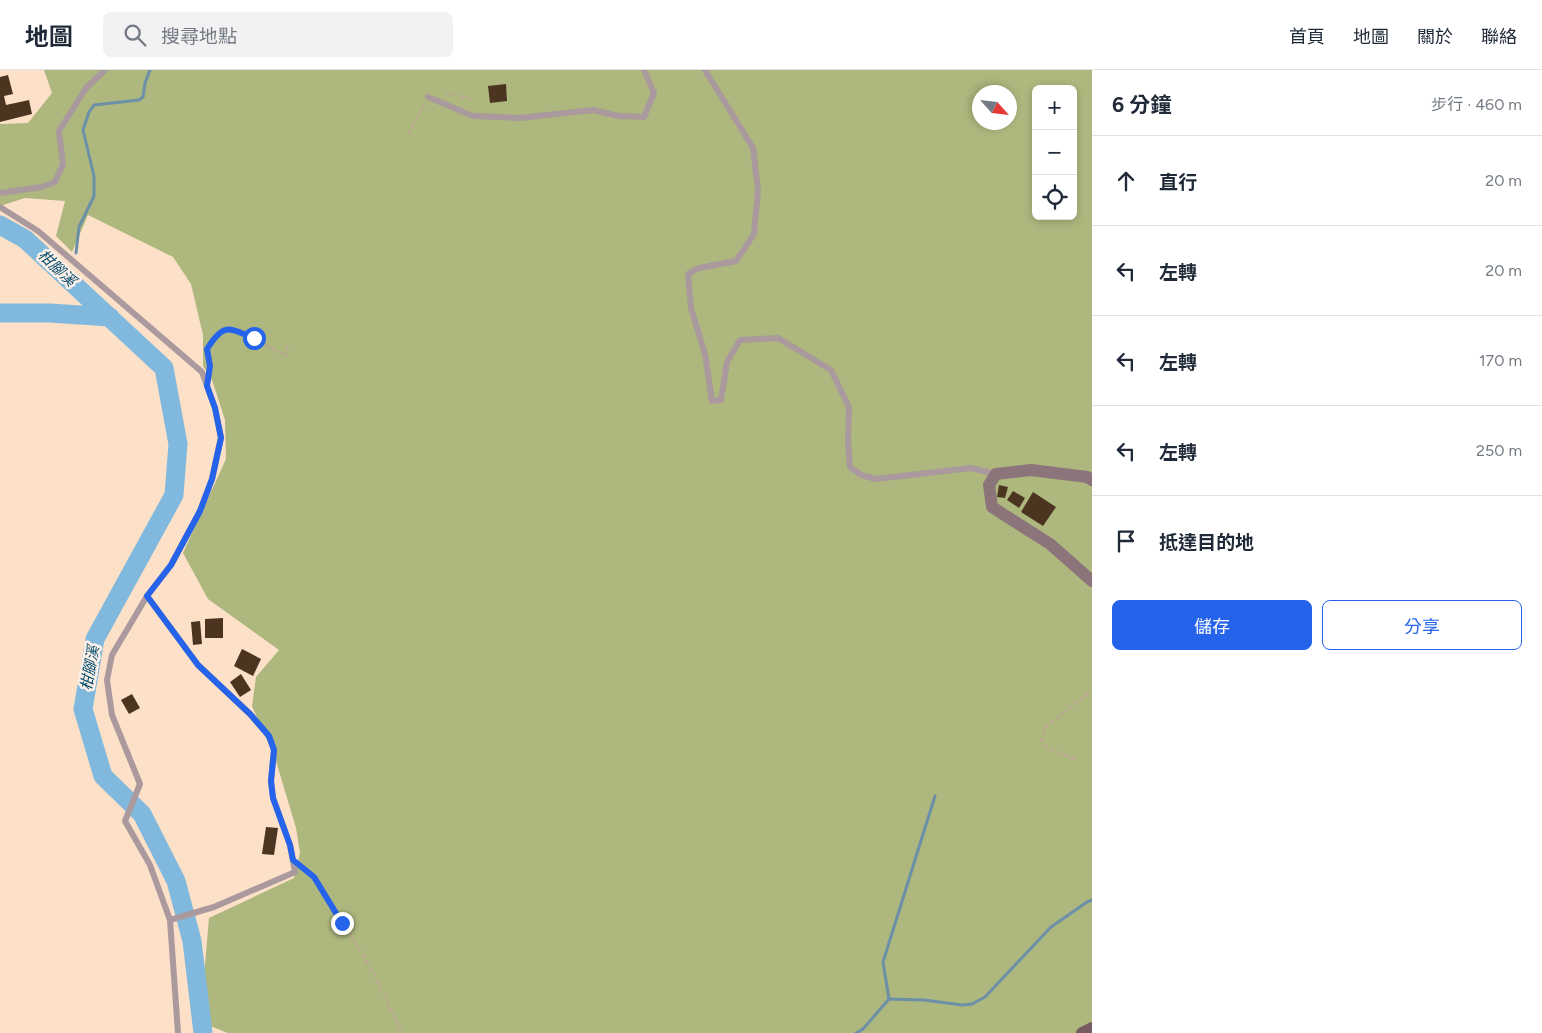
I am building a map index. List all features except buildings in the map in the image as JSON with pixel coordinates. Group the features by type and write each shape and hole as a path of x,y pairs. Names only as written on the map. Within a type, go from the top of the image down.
{"main road":[{"path":"1082,1033 1092,1028"}],"street":[{"path":"1092,480 1087,476 1030,470 996,474 989,485 992,507 1050,544 1092,581"}],"lane":[{"path":"0,193 42,187 55,182 63,164 59,131 86,88 105,70"},
{"path":"428,97 473,116 520,118 593,110 619,116 644,117 654,93 644,70"},
{"path":"706,70 753,148 758,190 754,234 736,260 698,268 688,274 691,308 705,354 712,401 721,400 727,362 740,340 778,338 831,370 849,408 848,442 850,467 861,474 876,479 971,468 996,474"},
{"path":"0,207 38,231 202,372 215,408 221,438 212,479 200,511 171,565 147,596 112,655 107,680 112,715 140,784 125,821 150,865 170,920 178,1033"},
{"path":"147,596 198,665 250,714 269,736 274,750 271,781 273,798 290,845 295,872 214,907 170,920"}],"path":[{"path":"207,386 210,366 207,349 216,334 226,329 231,329 254,338 286,356 288,346"},
{"path":"1075,760 1045,746 1041,739 1045,727 1092,691"},
{"path":"293,860 314,877 372,970 401,1031"}],"green space":[{"path":"44,70 1092,70 1092,1033 228,1033 200,1022 209,918 294,878 300,853 296,828 276,761 252,706 256,677 279,650 208,599 183,553 226,459 225,420 212,380 203,366 203,335 191,284 173,257 88,215 72,252 56,236 65,201 25,198 0,206 0,124 28,123 52,93"}],"waterway":[{"path":"76,253 79,227 94,196 94,176 83,130 89,112 94,105 139,100 143,97 145,83 150,70"},
{"name":"柑腳溪","path":"0,225 25,239 164,368 178,444 174,495 95,639 83,709 103,776 142,814 176,881 192,941 203,1033"},
{"path":"70,282 72,272"},
{"name":"柑腳溪","path":"0,313 50,313 110,317"},
{"path":"889,999 883,962 935,796"},
{"path":"856,1033 863,1029 889,999 924,1000 962,1005 972,1004 985,997 1051,927 1092,900"}],"route":[{"path":"254,338 231,329 226,329 216,334 207,349 210,366 207,386 215,408 221,438 212,479 200,511 171,565 147,596 198,665 250,714 269,736 274,750 271,781 273,798 290,845 293,860 314,877 342,923"}]}
